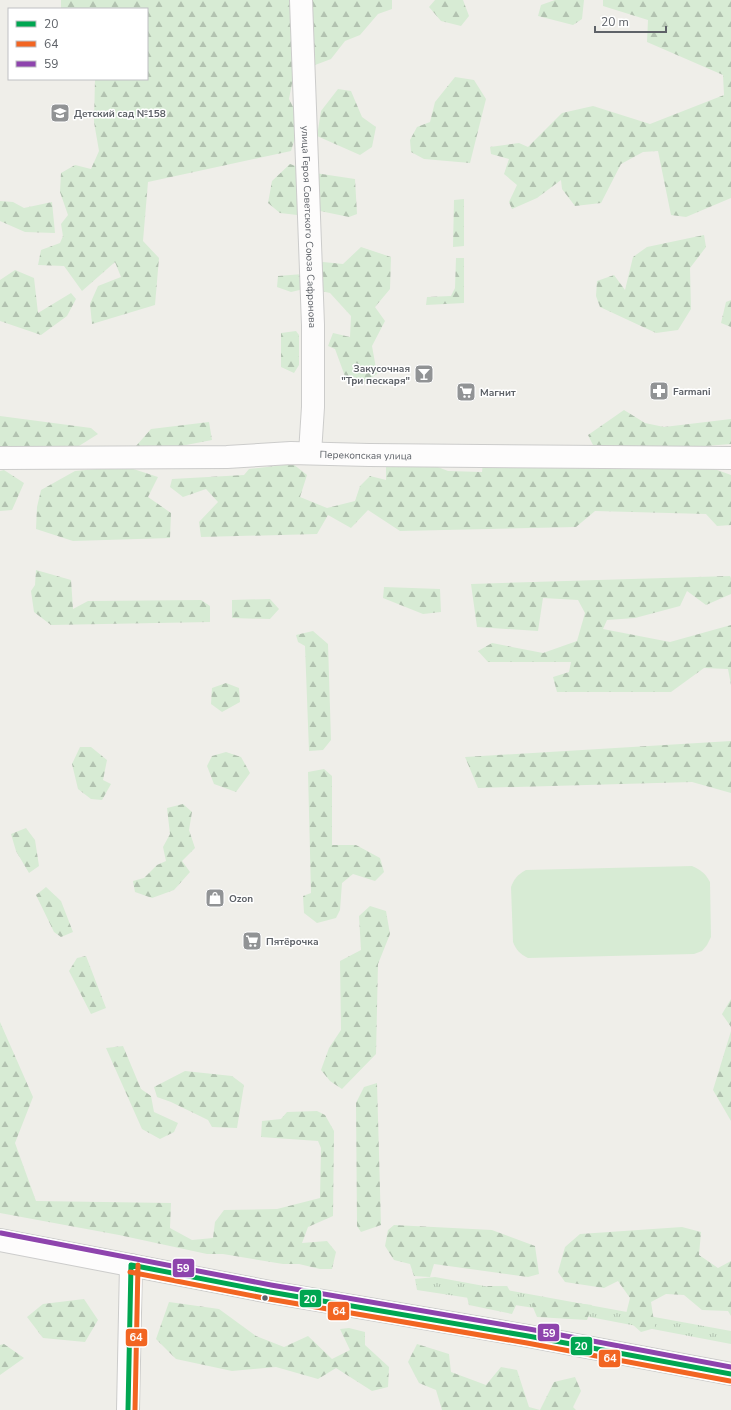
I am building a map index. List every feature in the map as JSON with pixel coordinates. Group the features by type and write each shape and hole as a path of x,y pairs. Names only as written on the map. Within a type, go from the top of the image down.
{"street":[{"name":"улица Героя Советского Союза Сафронова","path":"301,0 313,325 313,407 310,453"},
{"name":"Перекопская улица","path":"0,458 227,457 310,453 369,455 731,458"},
{"path":"0,1240 270,1292 528,1336 731,1374"},
{"path":"128,1410 131,1266"}],"green space":[{"path":"61,0 392,0 392,9 378,14 360,35 345,41 331,59 294,73 289,99 300,121 291,151 148,182 143,241 159,258 155,305 92,324 90,304 98,286 121,277 115,262 82,291 64,266 38,265 41,250 60,243 63,236 61,224 68,215 60,192 61,173 75,165 91,169 99,151 94,122 95,80 148,80 148,8 61,8"},
{"path":"435,0 463,0 469,16 461,26 441,21 429,7"},
{"path":"555,0 584,0 582,19 573,25 538,16 541,5"},
{"path":"603,0 731,0 731,198 686,217 671,215 658,151 643,152 621,164 601,203 575,206 562,189 561,180 537,198 512,209 509,202 517,185 504,174 509,159 491,154 490,147 519,143 528,147 562,113 593,106 650,124 724,95 723,75 647,42 648,20 603,6"},
{"path":"455,77 474,80 486,99 470,163 424,159 411,152 410,140 417,127 430,122 435,102"},
{"path":"338,89 351,91 362,117 376,127 372,147 360,155 317,136 321,111"},
{"path":"290,164 315,173 355,179 357,214 349,217 320,211 306,216 280,213 268,203 272,181"},
{"path":"464,199 464,246 453,247 454,200"},
{"path":"0,201 13,202 24,208 52,202 55,233 25,232 0,221"},
{"path":"704,235 706,247 690,268 691,309 678,330 656,333 600,307 596,296 597,281 614,275 625,290 633,257 647,247"},
{"path":"361,247 391,257 390,289 375,307 385,321 372,346 377,374 364,382 346,379 335,349 328,346 333,333 350,337 351,316 330,293 308,288 291,292 277,287 278,276 303,274 323,262 343,264"},
{"path":"456,258 464,258 464,303 426,305 427,297 451,296 455,288"},
{"path":"15,270 34,278 38,313 71,293 76,299 67,316 41,335 0,321 0,280"},
{"path":"731,300 731,327 721,323 726,302"},
{"path":"296,331 299,335 299,365 294,373 281,367 281,333"},
{"path":"624,410 645,423 664,427 731,419 731,444 706,446 698,463 731,475 731,525 717,526 706,514 595,511 576,527 400,531 368,510 351,528 328,515 317,534 201,537 199,522 218,502 206,489 183,497 170,487 172,479 244,475 249,469 293,464 307,475 300,497 327,508 355,501 360,486 370,476 386,480 386,462 420,460 448,471 482,472 483,462 594,447 588,435"},
{"path":"0,416 91,428 98,434 71,451 0,451"},
{"path":"209,422 212,440 155,451 136,446 151,429"},
{"path":"118,464 158,477 148,497 171,513 170,538 73,541 36,529 37,507 41,490 75,471 107,468"},
{"path":"4,470 24,483 12,510 0,511 0,471"},
{"path":"36,570 71,580 73,609 88,601 201,600 210,606 210,622 51,625 34,612 31,591 35,585"},
{"path":"730,576 731,594 706,605 687,591 680,606 635,618 607,620 603,629 670,642 731,625 731,685 728,669 704,668 671,692 557,692 553,677 569,672 571,662 488,662 478,651 492,643 543,653 577,641 585,613 578,600 543,598 538,631 477,627 471,584"},
{"path":"384,587 440,589 441,612 423,614 383,598"},
{"path":"270,599 279,609 270,619 232,618 232,600"},
{"path":"313,631 328,644 331,740 323,750 309,751 305,646 298,642 296,635"},
{"path":"226,683 239,688 240,702 222,712 211,704 212,688"},
{"path":"731,741 731,793 692,782 478,788 465,757"},
{"path":"80,747 91,747 107,760 103,780 111,784 102,800 91,799 78,789 72,764"},
{"path":"226,752 241,757 250,773 236,792 214,784 207,766 212,756"},
{"path":"324,769 332,776 332,845 356,845 380,858 384,872 375,881 353,874 342,883 340,910 336,918 317,923 304,913 303,896 311,893 308,772"},
{"path":"183,804 192,812 189,830 195,848 182,861 190,872 174,890 152,898 135,892 133,881 144,878 157,865 166,861 163,847 170,834 167,808"},
{"path":"26,828 35,840 39,866 29,873 16,851 11,834"},
{"path":"692,866 702,872 710,882 711,937 702,951 694,954 528,958 519,952 514,945 511,887 516,877 526,870"},
{"path":"46,887 61,901 73,932 61,937 54,932 36,895"},
{"path":"370,906 386,911 390,934 378,964 376,1054 342,1089 330,1081 321,1070 329,1048 341,1030 340,961 361,950 359,916"},
{"path":"86,956 106,1008 91,1014 69,971 77,958"},
{"path":"731,999 731,1027 722,1014"},
{"path":"0,1022 33,1097 15,1143 36,1201 171,1203 170,1228 192,1240 213,1238 215,1222 224,1210 277,1209 320,1198 321,1148 318,1141 261,1137 262,1121 281,1119 287,1112 317,1111 325,1115 334,1131 333,1216 308,1227 302,1243 327,1241 336,1252 332,1269 320,1269 299,1264 283,1264 223,1254 207,1254 119,1235 0,1213"},
{"path":"731,1031 731,1121 713,1090"},
{"path":"123,1046 141,1089 151,1096 154,1112 178,1123 174,1132 160,1139 142,1129 106,1048"},
{"path":"185,1071 232,1076 244,1085 237,1128 212,1127 208,1120 157,1097 154,1087"},
{"path":"377,1083 381,1225 361,1232 357,1226 356,1103 364,1087"},
{"path":"394,1225 492,1230 535,1246 539,1274 528,1277 434,1264 430,1277 414,1276 410,1264 394,1260 385,1246 388,1230"},
{"path":"682,1227 701,1232 699,1255 718,1268 731,1261 731,1316 728,1311 702,1310 684,1295 666,1294 651,1302 655,1328 641,1332 625,1318 630,1298 618,1281 604,1288 565,1282 558,1272 565,1247 580,1234"},
{"path":"435,1277 731,1331 731,1344 574,1314 417,1290 415,1279"},
{"path":"488,1286 507,1286 517,1303 512,1314 469,1305 466,1293 483,1291"},
{"path":"537,1298 592,1305 587,1320 537,1317 532,1305"},
{"path":"84,1299 98,1320 85,1342 43,1338 27,1317 43,1304"},
{"path":"169,1302 219,1309 256,1336 284,1347 308,1336 332,1359 350,1350 340,1329 349,1328 365,1332 365,1345 389,1367 388,1387 372,1391 336,1368 318,1379 276,1367 232,1371 176,1359 156,1339"},
{"path":"4,1344 24,1358 0,1375 0,1345"},
{"path":"417,1344 449,1354 451,1372 486,1385 501,1367 517,1370 529,1407 540,1410 442,1410 436,1390 419,1383 408,1362"},
{"path":"575,1377 581,1391 573,1407 576,1410 540,1410 554,1382"}],"transit line":[{"name":"59","path":"1,1233 271,1285 529,1329 731,1367"},
{"name":"20","path":"131,1265 270,1292 528,1336 731,1374"},
{"name":"20","path":"128,1410 131,1265"},
{"name":"64","path":"135,1410 138,1265"},
{"name":"64","path":"130,1272 269,1299 527,1343 730,1381"}],"place":[{"name":"Детский сад №158","path":"60,113"},
{"name":"Закусочная \"Три пескаря\"","path":"424,374"},
{"name":"Farmani","path":"659,391"},
{"name":"Магнит","path":"466,392"},
{"name":"Ozon","path":"215,898"},
{"name":"Пятёрочка","path":"252,941"}]}
